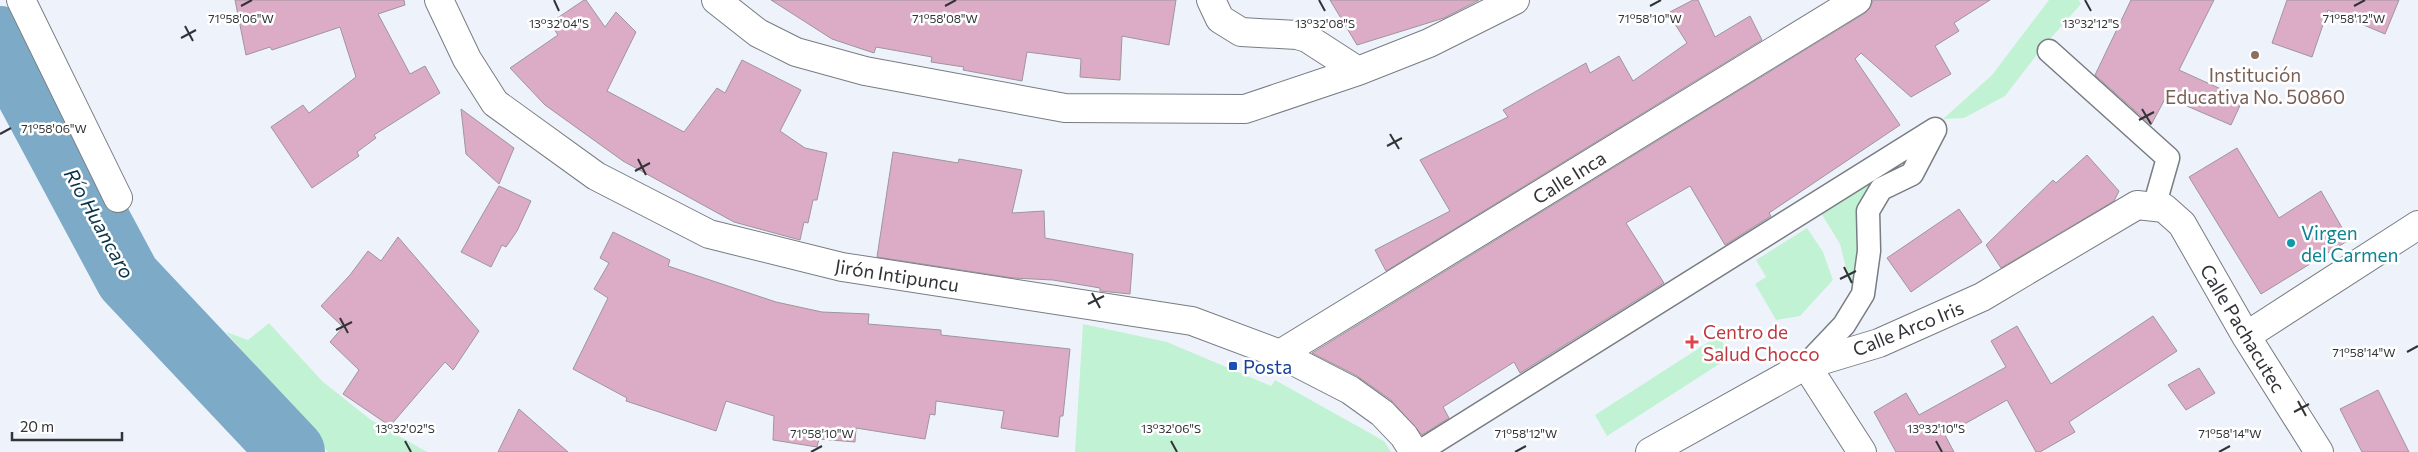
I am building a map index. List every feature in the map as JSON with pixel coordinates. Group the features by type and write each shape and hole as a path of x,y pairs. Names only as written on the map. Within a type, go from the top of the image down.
{"street":[{"path":"21,0 118,198"},
{"name":"Jirón Intipuncu","path":"439,0 467,59 495,103 596,176 709,234 842,267 1192,321 1280,354 1350,390 1382,414 1404,436 1414,452"},
{"path":"716,0 758,33 796,52 865,71 1065,108 1245,109 1358,71 1429,43 1515,0"},
{"path":"1211,0 1220,18 1241,32 1297,35 1307,38 1358,71"},
{"name":"Calle Inca","path":"1280,354 1857,0"},
{"name":"Calle Arco Iris","path":"1650,452 1806,365 1880,343 1982,297 2137,205 2159,207"},
{"name":"Calle Pachacutec","path":"2159,207 2182,224 2246,336 2318,452"},
{"path":"2246,336 2418,225"},
{"path":"1806,365 1862,452"}],"lane":[{"path":"2050,51 2168,158 2159,207"},
{"path":"1419,452 1935,130 1912,174 1881,189 1868,211 1869,251 1863,294 1844,325 1806,365"}],"green space":[{"path":"2049,0 2079,0 2081,4 2042,48 2005,96 1964,118 1943,119 1992,75"},
{"path":"1887,163 1894,180 1881,187 1864,272 1850,284 1840,244 1821,213"},
{"path":"1807,228 1823,252 1833,280 1800,316 1776,320 1755,284 1766,277 1756,260"},
{"path":"269,323 322,381 371,420 427,452 328,452 226,332 248,340"},
{"path":"1083,324 1167,342 1271,386 1275,380 1384,441 1391,452 1075,452"},
{"path":"1718,336 1732,356 1607,436 1595,415"}],"building":[{"path":"235,0 404,0 405,5 378,14 410,74 425,66 440,93 374,135 376,138 357,152 359,156 312,188 271,127 303,105 309,113 356,77 340,27 272,50 270,47 246,55"},
{"path":"586,0 605,27 616,12 636,32 607,91 684,132 717,88 725,93 742,60 801,90 780,131 805,148 827,153 817,200 813,200 808,223 804,222 800,240 734,222 623,161 545,105 510,68 558,35 550,23"},
{"path":"771,0 1176,0 1169,45 1122,36 1120,80 1080,77 1081,59 1027,52 1022,81 963,70 964,67 931,62 932,57 876,47 874,53 832,39"},
{"path":"1330,0 1479,0 1444,18 1357,45"},
{"path":"1693,0 1698,0 1715,37 1750,16 1762,40 1386,271 1375,250 1450,211 1420,160 1508,117 1503,110 1586,63 1590,73 1619,56 1633,81 1687,43 1668,13"},
{"path":"1873,0 1990,0 1954,23 1959,31 1935,46 1951,74 1911,97 1861,53 1855,59 1900,125 1769,213 1771,216 1725,245 1690,186 1626,223 1664,283 1520,373 1514,362 1443,407 1449,418 1422,435 1391,400 1357,376 1312,353 1865,13 1870,8"},
{"path":"2131,0 2214,0 2179,70 2243,99 2231,125 2166,97 2151,125 2095,75"},
{"path":"2287,0 2399,0 2385,34 2328,10 2312,57 2272,43"},
{"path":"461,109 514,148 499,184 466,154"},
{"path":"2237,148 2279,218 2321,191 2349,240 2261,294 2189,177"},
{"path":"893,152 958,163 959,159 1022,170 1012,213 1044,211 1045,238 1133,254 1130,294 1100,291 1100,288 1053,280 1013,278 877,257"},
{"path":"2087,155 2119,191 2114,201 2001,268 1986,245 2053,180 2056,183"},
{"path":"499,186 531,201 517,231 506,247 502,245 491,267 461,252"},
{"path":"1959,209 1982,242 1911,292 1887,258"},
{"path":"613,232 670,260 668,266 776,302 822,312 869,314 868,324 941,330 941,335 1070,349 1063,416 1060,416 1058,437 1001,428 1004,411 936,401 935,415 930,414 925,439 856,428 855,442 819,439 817,447 773,440 774,416 726,401 716,431 626,401 627,398 573,369 608,298 594,289 609,263 600,258"},
{"path":"398,237 479,331 453,370 445,362 390,426 343,394 359,370 330,342 343,327 321,306 350,275 368,251 381,261"},
{"path":"2153,316 2177,351 2069,422 2075,432 2040,452 2036,452 2007,400 1945,435 1954,452 1896,452 1874,412 1906,393 1919,415 2006,367 1991,341 2017,326 2051,384"},
{"path":"2199,368 2215,393 2186,410 2168,385"},
{"path":"2378,390 2409,452 2362,452 2340,409"},
{"path":"519,409 568,452 498,452"}],"waterway":[{"name":"Río Huancaro","path":"0,39 128,278 292,452"}],"place":[{"name":"Institución Educativa No. 50860","path":"2255,55"},
{"name":"Virgen del Carmen","path":"2291,243"},
{"name":"Centro de Salud Chocco","path":"1692,342"},
{"name":"Posta","path":"1233,366"}]}
